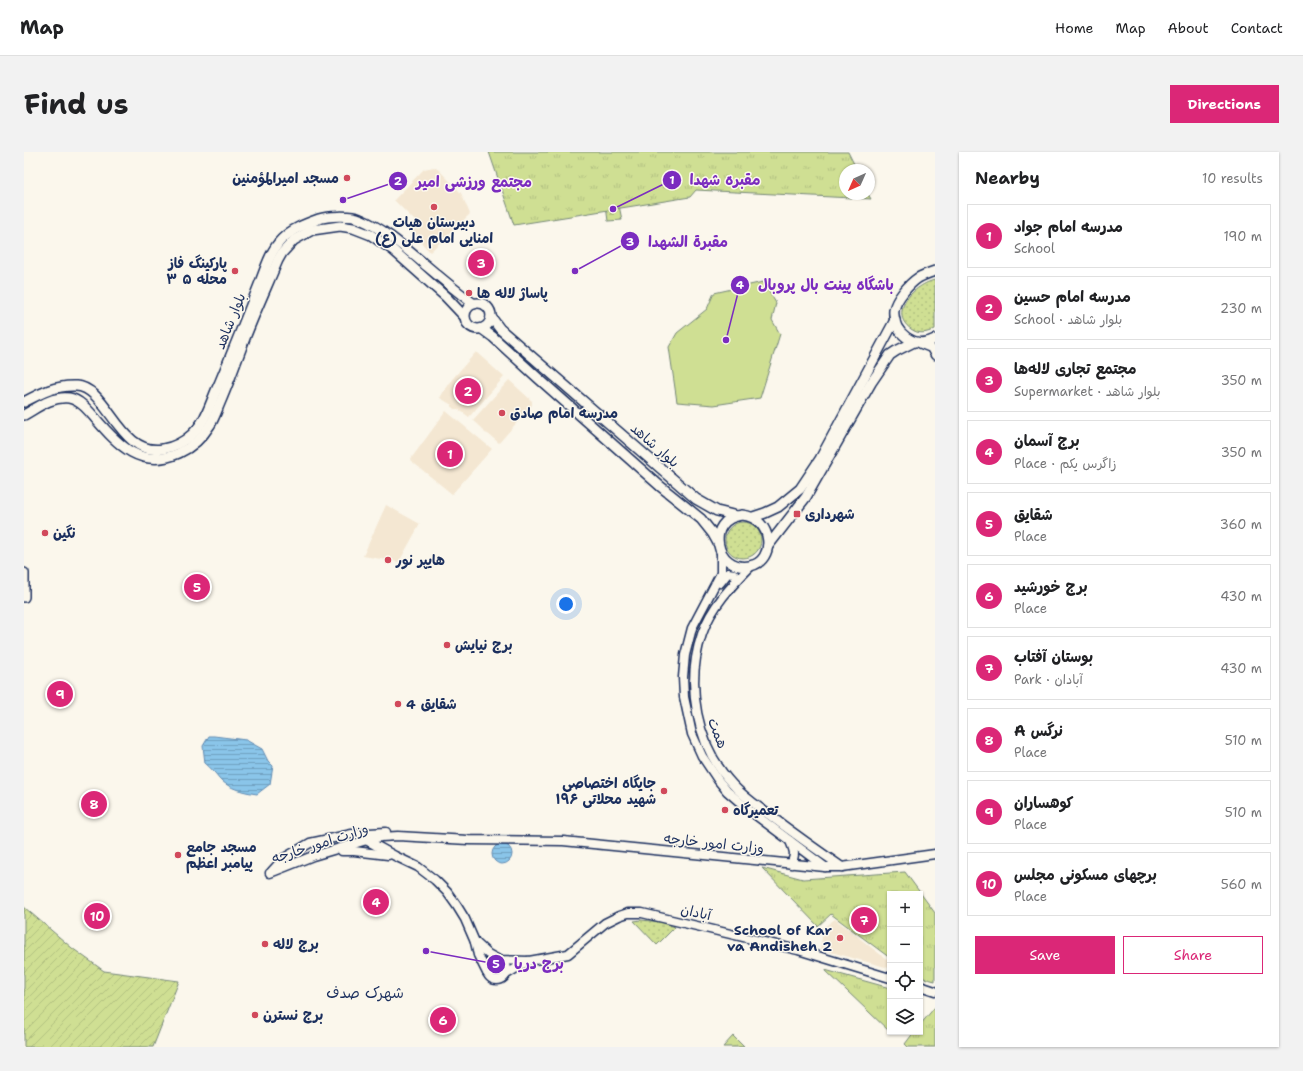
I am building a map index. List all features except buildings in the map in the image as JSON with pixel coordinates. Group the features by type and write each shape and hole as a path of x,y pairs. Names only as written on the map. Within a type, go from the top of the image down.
{"main road":[{"name":"بلوار شاهد","path":"24,401 49,389 77,386 88,390 96,396 122,430 138,444 151,449 159,449 177,445 192,434 202,422 242,337 273,250 289,234 302,225 326,217 358,218 381,230 474,304"},
{"name":"بلوار شاهد","path":"248,322 278,260 288,247 300,235 312,230 340,226 353,228 371,234 393,250 446,297 464,316"},
{"path":"935,271 918,278 912,283 896,303 894,310 895,320 901,333 918,343 931,348 935,355"},
{"path":"478,303 486,306 491,316 488,324 482,329 474,329 470,327 464,316 467,308 474,304 478,303"},
{"name":"بلوار شاهد","path":"491,316 500,329 696,499 717,511 737,516"},
{"path":"753,517 778,506 800,489 820,459 895,320"},
{"name":"بلوار شاهد","path":"482,329 493,337 660,486 701,519 718,543"},
{"name":"بلوار شاهد","path":"26,413 58,398 70,398 84,406 112,438 133,454 151,459 171,457 198,441 210,425 227,386 242,337"},
{"path":"768,546 767,532 759,521 753,517 742,515 730,518 720,529 718,536 718,543 721,552 726,559 740,566 752,566 760,560 768,546 806,497 871,383 890,355 896,351 918,343 935,339"},
{"path":"24,401 26,413"},
{"name":"همت","path":"721,552 721,573 692,628 685,655 683,677 684,697 692,734 702,756 727,791 749,810 825,867"},
{"name":"همت","path":"752,566 735,581 725,594 710,617 702,633 696,655 693,679 695,706 701,731 712,756 723,772 747,798 842,868"},
{"path":"24,573 24,597"},
{"path":"714,588 728,573 734,574 736,577 735,581"},
{"name":"وزارت امور خارجه","path":"490,839 468,840 398,836 381,837 313,856 270,873 284,858 310,843 352,834 392,831 490,839 563,841 842,868 935,854"},
{"path":"352,834 367,840 418,867 435,880 447,892 465,919 475,942 478,955 489,976 496,980 505,975 505,965 488,954 475,942"},
{"path":"395,856 387,847 390,840 398,836"},
{"path":"789,840 794,852 794,857 791,864"},
{"path":"310,843 306,853 313,856"},
{"path":"334,851 354,850 395,856"},
{"name":"آبادان","path":"499,960 529,961 568,954 605,923 628,913 642,913 798,950 887,977"},
{"path":"488,973 487,966 489,963 499,960"},
{"name":"آبادان","path":"505,975 529,961"},
{"path":"923,987 935,991"}],"shaded area":[{"name":"دبیرستان هیات امنایی امام علی (ع)","path":"434,167 439,170 461,193 470,214 430,252 410,231 411,226 415,221 394,200 424,169"},
{"path":"476,352 504,377 469,417 458,409 454,409 452,405 440,398 448,384"},
{"name":"مدرسه امام صادق","path":"509,380 532,401 532,405 499,443 485,433 473,420"},
{"path":"446,411 492,449 452,494 410,460"},
{"path":"386,505 420,524 399,562 363,556"},
{"name":"School of Kar va Andisheh 2","path":"835,919 887,960 887,967 820,949 824,927"}],"green space":[{"path":"489,152 848,152 854,164 839,164 839,197 696,190 690,197 514,225"},
{"path":"617,196 622,220 608,221 605,199"},
{"path":"935,280 935,329 920,333 914,331 904,322 902,315 903,307 906,300 919,287"},
{"path":"763,282 776,303 772,320 780,334 760,398 714,405 677,402 669,347 677,333 707,309 714,293"},
{"path":"746,522 756,527 760,533 760,547 756,553 750,557 740,558 730,553 726,547 725,537 730,527 736,523"},
{"path":"762,868 803,879 905,872 919,891 887,891 887,956 831,914 818,926"},
{"path":"923,897 935,913 935,981 923,978"},
{"path":"24,907 72,948 104,971 179,981 153,1047 24,1047"},
{"path":"641,920 661,922 675,927 657,945 634,921"},
{"path":"825,970 887,987 887,1029"},
{"path":"935,1007 935,1047 908,1047 905,1044 912,1035 923,1035 923,1021"},
{"path":"733,1036 744,1047 723,1047"}],"water":[{"path":"209,736 246,740 262,749 268,761 273,766 270,784 257,794 237,790 220,779 205,763 203,746"},
{"path":"502,844 509,847 512,854 509,861 502,864 495,861 492,854 495,847"}],"place":[{"name":"مسجد امیرالمؤمنین","path":"347,178"},
{"name":"مجتمع ورزشی امیر","path":"343,200"},
{"name":"دبیرستان هیات امنایی امام علی (ع)","path":"434,207"},
{"name":"مقبره شهدا","path":"613,209"},
{"name":"مجتمع تجاری لاله‌ها","path":"481,263"},
{"name":"پارکینگ فاز ۳ محله ۵","path":"235,271"},
{"name":"مقبرة الشهدا","path":"575,271"},
{"name":"پاساژ لاله ها","path":"469,293"},
{"name":"باشگاه پینت بال پروبال","path":"726,340"},
{"name":"مدرسه امام حسین","path":"468,391"},
{"name":"مدرسه امام صادق","path":"502,413"},
{"name":"مدرسه امام جواد","path":"450,454"},
{"name":"شهرداری","path":"797,514"},
{"name":"نگین","path":"45,533"},
{"name":"هایپر نور","path":"388,560"},
{"name":"شقایق","path":"197,587"},
{"name":"برج نیایش","path":"447,645"},
{"name":"کوهساران","path":"60,694"},
{"name":"شقایق 4","path":"398,704"},
{"name":"جایگاه اختصاصی ۱۹۶ شهید محلاتی","path":"664,791"},
{"name":"A نرگس","path":"94,804"},
{"name":"تعمیرگاه","path":"725,810"},
{"name":"مسجد جامع پیامبر اعظم","path":"178,855"},
{"name":"برج آسمان","path":"376,902"},
{"name":"برچهای مسکونی مجلس","path":"97,916"},
{"name":"بوستان آفتاب","path":"864,920"},
{"name":"School of Kar va Andisheh 2","path":"840,938"},
{"name":"برج لاله","path":"265,944"},
{"name":"برج دریا","path":"426,951"},
{"name":"برج نسترن","path":"255,1015"},
{"name":"برج خورشید","path":"443,1020"}],"district":[{"name":"شهرک صدف","path":"365,993"}]}
